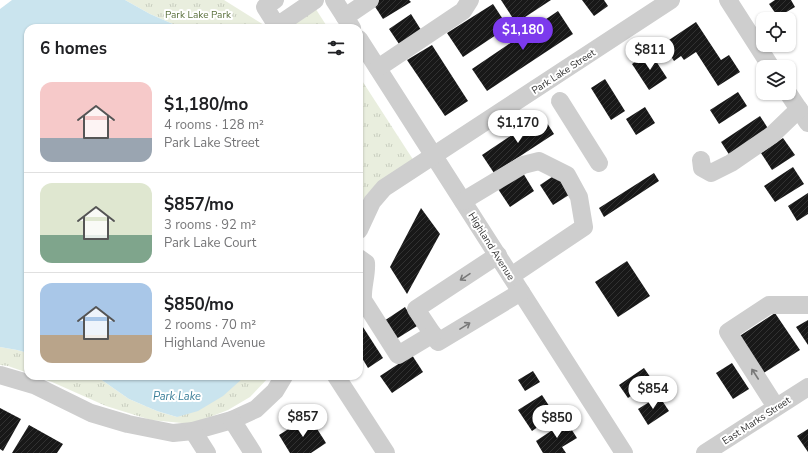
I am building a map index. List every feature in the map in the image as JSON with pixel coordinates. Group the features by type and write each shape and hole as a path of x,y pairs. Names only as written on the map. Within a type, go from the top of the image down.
{"street":[{"path":"275,0 265,7 276,24"},
{"path":"280,24 315,0"},
{"path":"334,0 348,22 370,0"},
{"path":"378,68 463,11 470,0"},
{"path":"728,0 767,60"},
{"name":"Park Lake Street","path":"363,221 372,202 384,188 668,1"},
{"name":"Highland Avenue","path":"363,45 624,453"},
{"path":"554,77 562,95 560,101"},
{"path":"536,88 554,102 560,101"},
{"path":"701,160 702,168 712,173 731,163 803,116 793,100"},
{"path":"560,101 599,164"},
{"path":"463,201 523,165 538,161 567,175 579,197 584,227 511,276"},
{"path":"498,255 416,309 438,342 521,292"},
{"path":"363,261 366,263 366,271 363,288"},
{"path":"363,300 398,355 433,334"},
{"path":"776,407 728,332 769,305 808,305"},
{"path":"0,375 34,385 91,413 128,424 172,433 193,431 232,420 256,408 275,391 282,380"},
{"path":"339,380 386,453"},
{"name":"East Marks Street","path":"712,451 808,387"},
{"path":"232,420 253,453"},
{"path":"193,431 207,453"}],"green space":[{"name":"Park Lake Park","path":"125,0 224,0 262,24 173,24 150,14"},
{"name":"Park Lake Park","path":"304,0 310,0 325,24 266,24"},
{"path":"363,82 414,161 376,186 363,200"},
{"path":"0,347 24,352 24,372 0,365"},
{"path":"46,380 102,380 129,399 157,411 177,417 240,380 266,380 250,397 228,410 192,424 151,420 106,406"}],"water":[{"path":"12,0 125,0 150,14 173,24 24,24 24,352 0,347 0,9"},
{"name":"Park Lake","path":"102,380 241,380 223,396 198,411 177,417 157,411 129,399"}],"building":[{"path":"375,0 409,0 411,2 383,19 372,2"},
{"path":"501,0 551,0 516,23"},
{"path":"582,0 604,0 608,6 594,16"},
{"path":"775,0 791,0 795,7 786,12 775,12 769,4"},
{"path":"493,4 508,27 463,57 447,33"},
{"path":"558,11 573,34 487,91 472,69"},
{"path":"411,14 423,33 401,47 389,29"},
{"path":"696,22 721,60 729,55 740,72 718,86 696,52 684,60 681,56 674,61 663,44"},
{"path":"432,45 468,101 445,116 407,60"},
{"path":"650,52 667,78 649,90 632,64"},
{"path":"605,79 625,111 611,120 591,88"},
{"path":"738,92 747,106 719,124 710,110"},
{"path":"645,107 655,123 636,135 626,119"},
{"path":"542,115 554,134 494,173 482,155"},
{"path":"760,116 769,130 730,156 721,142"},
{"path":"783,138 795,155 772,170 761,153"},
{"path":"793,167 804,184 775,202 764,186"},
{"path":"523,173 534,191 510,207 498,189"},
{"path":"558,173 572,193 553,205 540,185"},
{"path":"654,173 659,181 604,217 599,208"},
{"path":"808,193 808,214 797,221 788,206"},
{"path":"421,208 440,234 407,294 390,267"},
{"path":"627,261 650,296 618,317 595,282"},
{"path":"405,307 417,326 393,341 381,323"},
{"path":"775,313 800,350 762,374 738,337"},
{"path":"808,320 808,345 796,327"},
{"path":"363,327 383,358 368,368 363,360"},
{"path":"412,355 423,372 392,393 380,376"},
{"path":"732,363 749,389 733,399 716,373"},
{"path":"644,368 653,381 628,398 619,385"},
{"path":"533,371 540,382 525,391 518,380"},
{"path":"542,395 555,415 532,431 518,410"},
{"path":"659,396 669,411 648,425 638,409"},
{"path":"0,408 21,419 3,451 0,449"},
{"path":"309,416 326,443 311,453 290,453 279,435"},
{"path":"566,421 577,438 562,447 566,453 543,453 536,441"},
{"path":"29,425 63,444 57,453 12,453"},
{"path":"808,429 808,452 797,436"}]}
